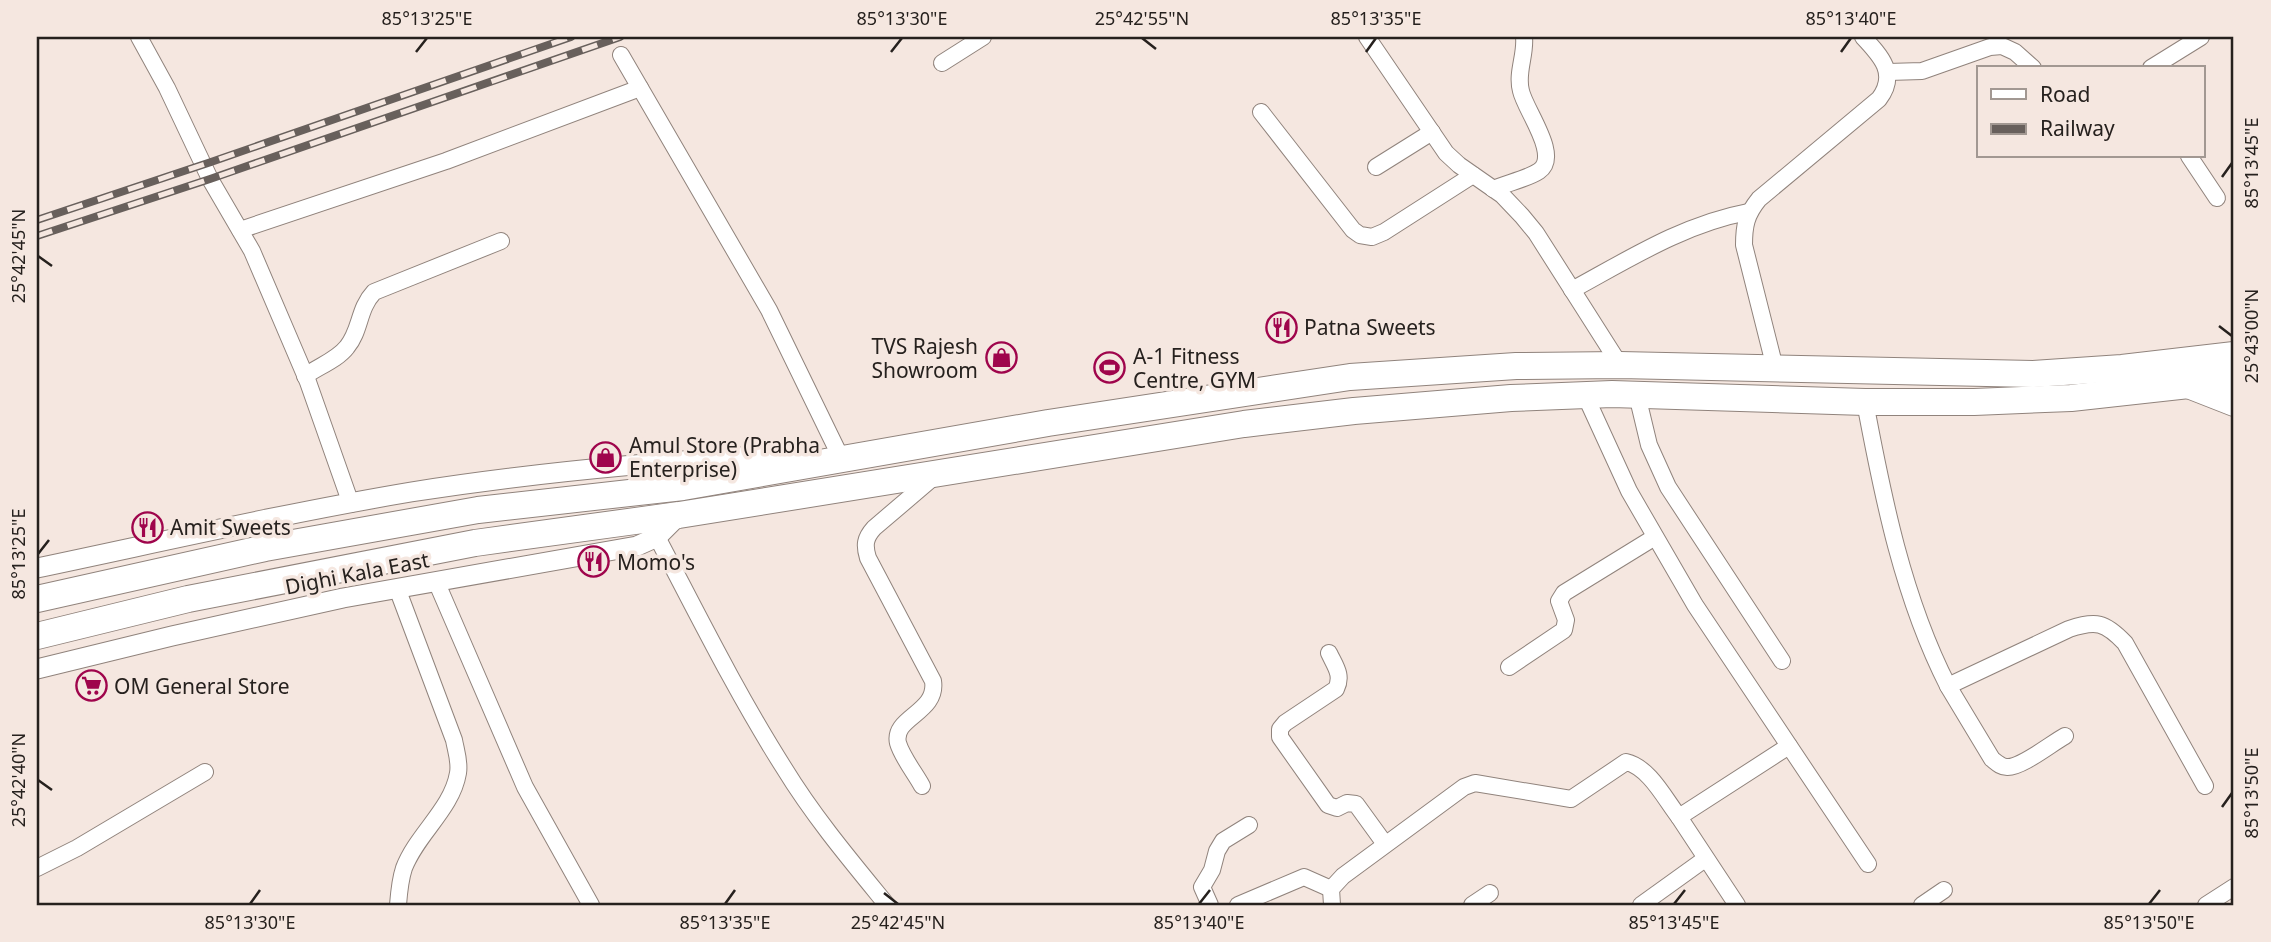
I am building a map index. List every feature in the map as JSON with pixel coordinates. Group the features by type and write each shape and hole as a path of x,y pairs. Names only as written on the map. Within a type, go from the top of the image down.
{"highway":[{"path":"37,599 265,548 478,510 684,487 1048,423 1350,377 1516,366 1620,365 2033,374 2122,369 2234,355"},
{"path":"37,636 188,599 475,543 679,515 1244,424 1354,411 1511,398 1585,395 1974,402 2071,398 2234,380"}],"main road":[{"path":"2188,386 2234,404"}],"street":[{"path":"139,37 167,88 210,179 252,251 305,376 351,504"},
{"path":"942,63 983,37"},
{"path":"1367,37 1447,153 1522,215 1620,365"},
{"path":"1493,189 1539,170 1546,163 1542,137 1520,90 1524,37"},
{"path":"1775,368 1744,245 1744,226 1748,212 1759,200 1880,99 1888,88 1888,72 1878,53 1863,37"},
{"path":"2154,66 2201,37"},
{"path":"1888,72 1922,71 1990,47 2003,46 2015,52 2031,66"},
{"path":"621,55 769,310 842,460"},
{"path":"240,230 446,161 640,88"},
{"path":"1261,111 1340,214 1360,235 1372,237 1384,232 1473,175"},
{"path":"1376,167 1432,132"},
{"path":"2190,158 2217,198"},
{"path":"1572,290 1695,226 1717,218 1748,212"},
{"path":"305,376 339,355 348,346 361,310 374,292 501,241"},
{"path":"1585,395 1624,481 1695,605 1868,863"},
{"path":"1637,395 1649,445 1668,487 1782,661"},
{"path":"1865,402 1881,483 1914,606 1934,659 1948,686 1992,759 2000,766 2008,768 2020,764 2065,736"},
{"path":"37,569 351,504 509,478 754,456 801,466"},
{"path":"922,786 898,743 898,733 905,723 932,699 935,690 933,681 865,548 866,537 874,528 937,474"},
{"name":"Dighi Kala East","path":"37,670 342,597 637,546 657,537 679,515"},
{"path":"657,537 747,708 785,770 823,827 887,905"},
{"path":"1509,667 1564,630 1566,620 1559,601 1564,593 1655,537"},
{"path":"436,581 525,787 591,905"},
{"path":"397,588 454,740 458,758 458,773 452,789 405,867 398,905"},
{"path":"1948,686 2069,629 2099,623 2113,630 2125,643 2205,786"},
{"path":"1329,653 1339,674 1340,681 1336,689 1285,723 1280,729 1280,737 1328,805 1337,808 1351,802 1356,804 1385,844"},
{"path":"1679,817 1789,746"},
{"path":"1238,905 1304,877 1331,897 1343,876 1464,786 1475,783 1571,799 1626,762 1643,771 1679,817 1737,905"},
{"path":"37,868 205,772"},
{"path":"1210,905 1202,887 1212,870 1219,846 1228,837 1249,825"},
{"path":"1641,905 1705,859"},
{"path":"2206,905 2234,887"},
{"path":"1922,905 1944,890"},
{"path":"1472,905 1490,894"}],"railway":[{"path":"37,220 571,37"},
{"path":"37,236 620,37"}],"place":[{"name":"Patna Sweets","path":"1281,327"},
{"name":"TVS Rajesh Showroom","path":"1001,358"},
{"name":"A-1 Fitness Centre, GYM","path":"1110,368"},
{"name":"Amul Store (Prabha Enterprise)","path":"606,457"},
{"name":"Amit Sweets","path":"147,527"},
{"name":"Momo's","path":"594,562"},
{"name":"OM General Store","path":"91,686"}]}
